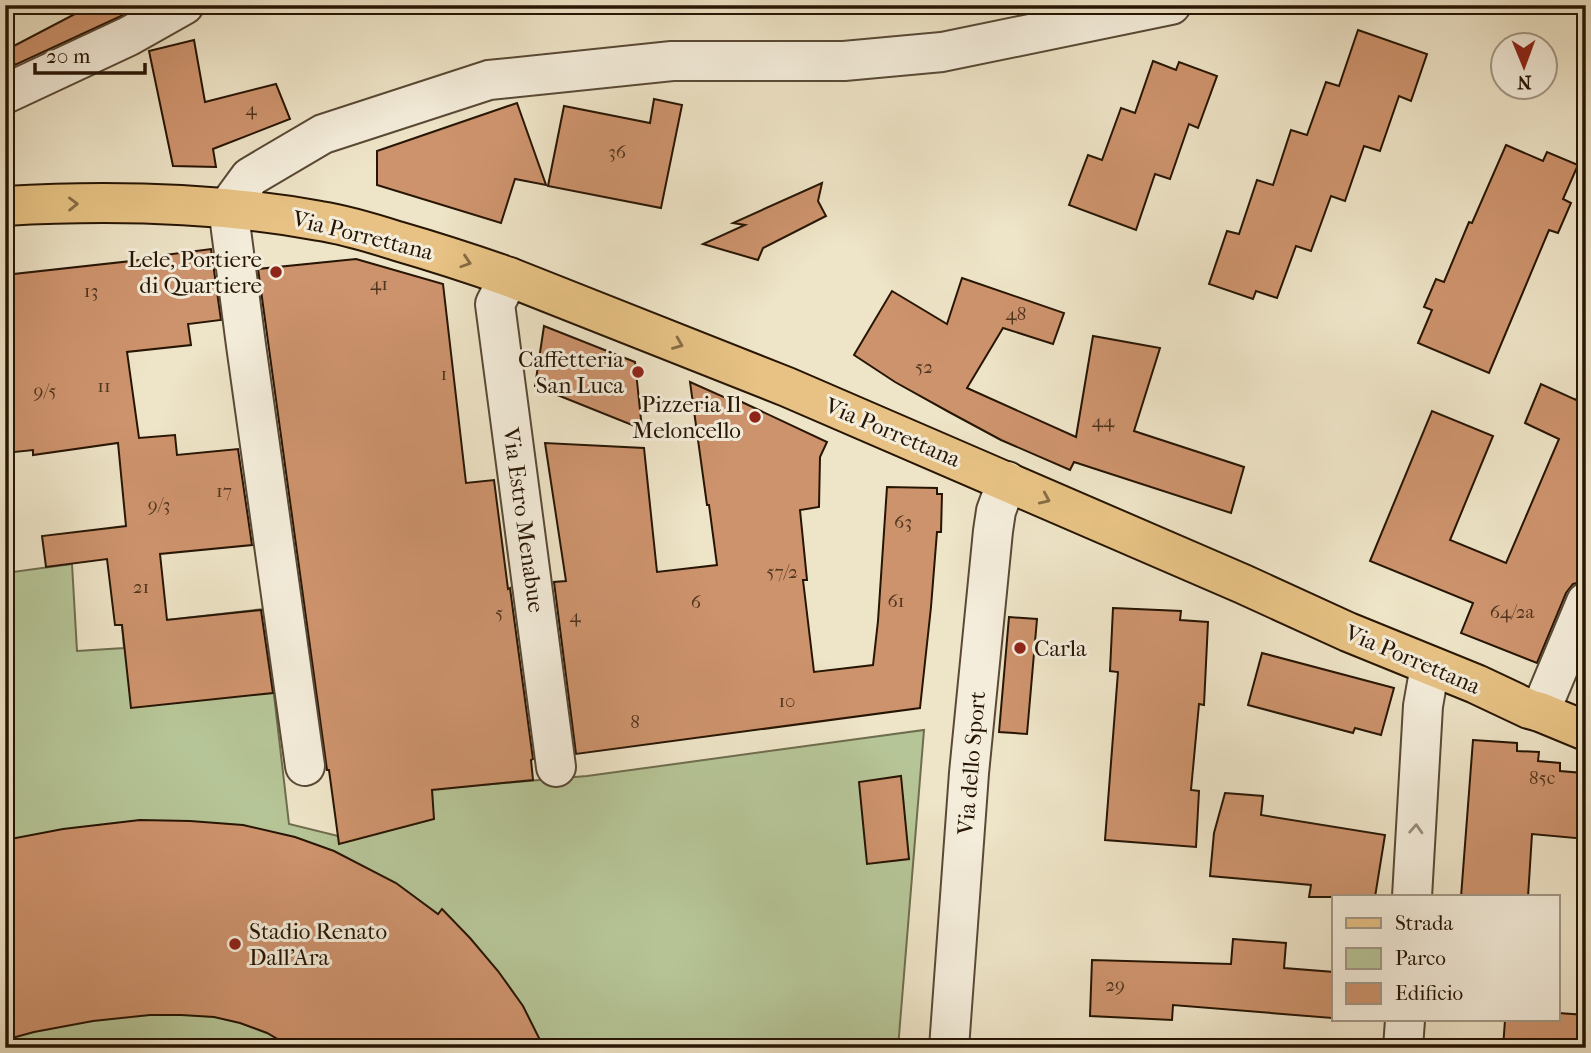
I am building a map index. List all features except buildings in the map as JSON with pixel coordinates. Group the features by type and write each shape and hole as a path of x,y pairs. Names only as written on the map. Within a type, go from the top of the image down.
{"main road":[{"name":"Via Porrettana","path":"5,206 133,203 228,207 321,221 465,261 787,387 1348,632 1586,731"}],"street":[{"path":"5,94 129,36 184,5"},
{"path":"305,766 228,207 250,177 323,134 489,80 672,61 844,61 942,52 1171,5"},
{"name":"Via Estro Menabue","path":"509,276 495,304 556,767"},
{"name":"Via dello Sport","path":"949,1048 967,800 993,531 996,511 1006,481"},
{"path":"1540,712 1586,602"},
{"path":"1412,895 1423,706 1430,666"},
{"path":"1403,1048 1405,1021"}],"green space":[{"path":"72,564 77,651 124,648 122,625 264,609 289,824 338,836 399,828 433,819 432,789 587,776 924,730 898,1048 5,1048 5,573"}],"place":[{"name":"Lele, Portiere di Quartiere","path":"276,272"},
{"name":"Caffetteria San Luca","path":"638,372"},
{"name":"Pizzeria Il Meloncello","path":"755,417"},
{"name":"Carla","path":"1020,648"},
{"name":"Stadio Renato Dall'Ara","path":"235,944"}]}
